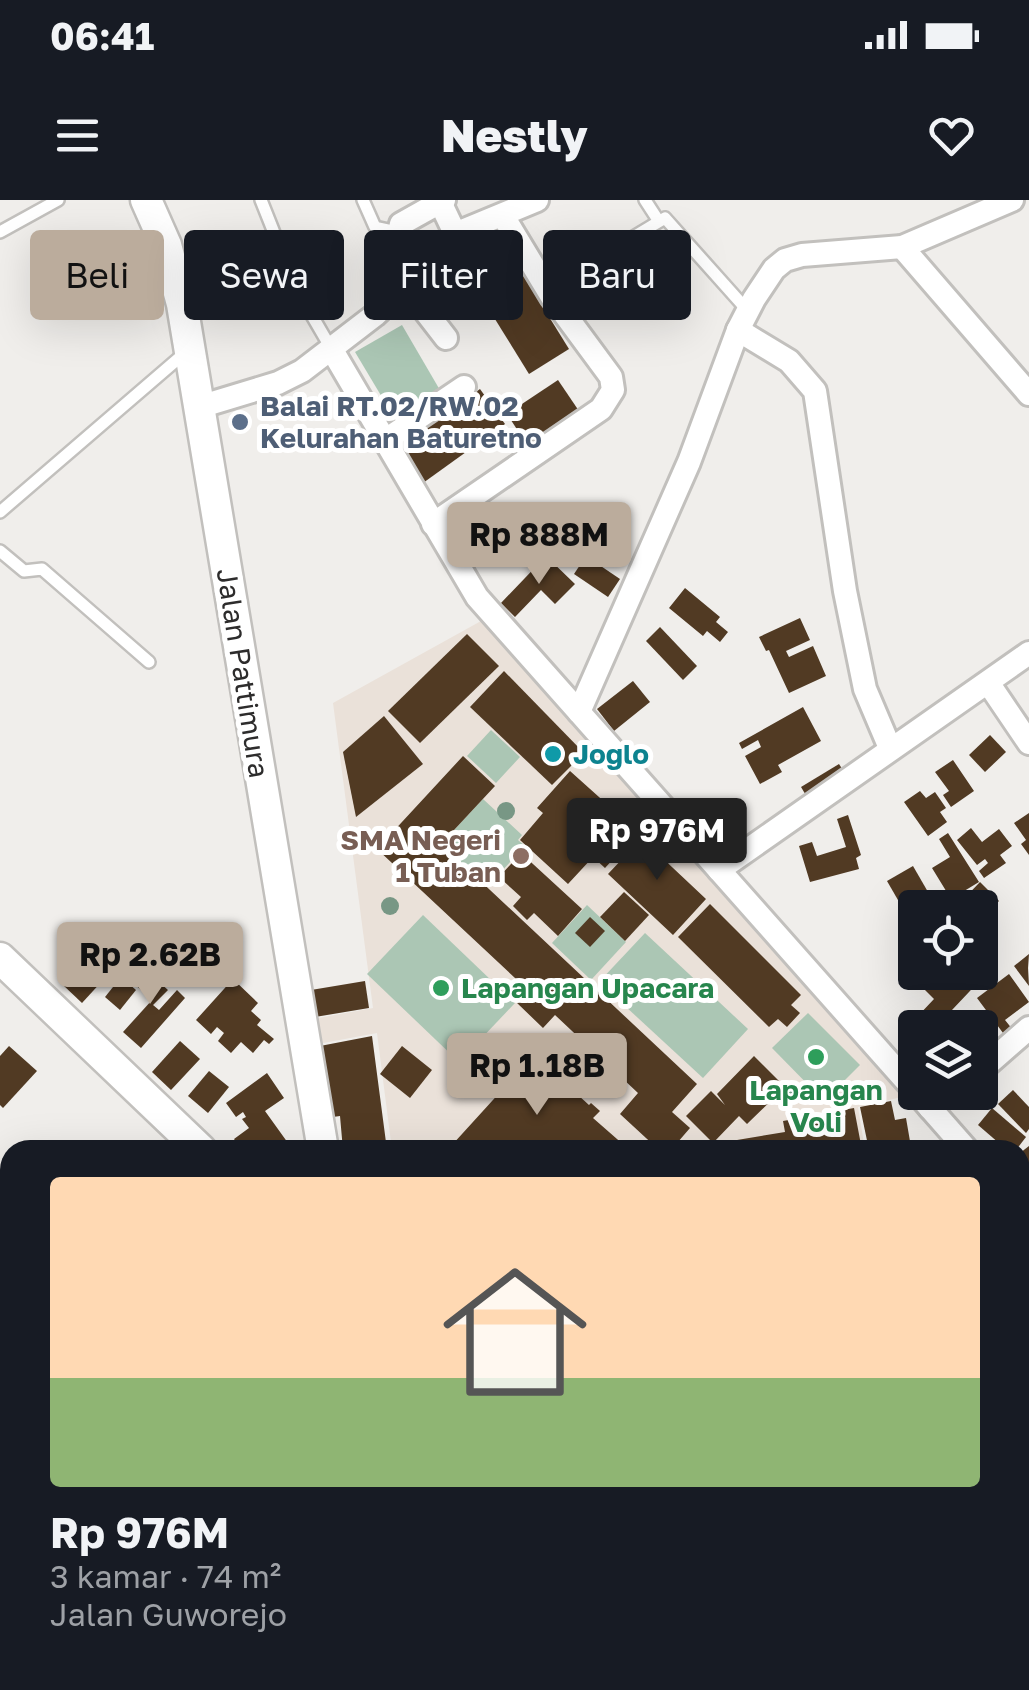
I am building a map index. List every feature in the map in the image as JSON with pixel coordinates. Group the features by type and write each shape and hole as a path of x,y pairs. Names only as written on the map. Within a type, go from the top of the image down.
{"street":[{"name":"Jalan Pattimura","path":"146,200 171,262 189,350 320,1140"},
{"path":"399,230 407,218 442,202 452,226 460,232 537,200"},
{"path":"579,712 689,462 743,320 774,269 785,260 802,255 902,248 1012,200"},
{"path":"503,216 543,282"},
{"path":"902,248 1029,394"},
{"path":"199,407 278,383 332,350 369,320"},
{"path":"432,320 446,338"},
{"path":"433,524 609,400 614,386 570,320"},
{"path":"743,320 789,361 815,392 864,689 890,748"},
{"path":"332,350 477,597 898,1072"},
{"path":"384,440 464,387"},
{"path":"719,870 1029,653"},
{"path":"988,684 1029,743"},
{"path":"0,958 190,1140"},
{"path":"998,1056 1029,1028"},
{"path":"932,1110 958,1140"}],"lane":[{"path":"0,232 58,200"},
{"path":"261,200 296,288 332,350"},
{"path":"363,200 375,227 389,230"},
{"path":"645,200 658,220"},
{"path":"642,230 658,220 670,221 743,320"},
{"path":"0,512 189,350"},
{"path":"0,551 24,571 42,569 149,662"}],"shaded area":[{"name":"SMA Negeri 1 Tuban","path":"481,621 898,1092 898,1098 858,1107 863,1140 391,1140 377,1033 318,1044 313,1019 373,1008 333,703"}],"green space":[{"path":"402,325 444,397 398,424 355,352"},
{"path":"491,730 520,757 496,783 467,756"},
{"path":"483,799 522,835 518,840 525,846 487,887 441,844"},
{"path":"587,905 626,942 591,980 552,943"},
{"name":"Lapangan Upacara","path":"423,915 515,1003 459,1062 367,974"},
{"path":"645,933 748,1029 703,1078 599,982"},
{"name":"Lapangan Voli","path":"808,1013 860,1065 824,1101 772,1048"}],"building":[{"path":"523,275 543,307 543,320 551,320 569,349 529,374 496,320 523,320"},
{"path":"558,380 581,414 529,448 507,414"},
{"path":"480,389 505,424 423,483 398,449"},
{"path":"546,556 575,584 555,604 541,590 515,617 501,603"},
{"path":"586,556 620,579 608,597 574,574"},
{"path":"685,588 720,617 716,622 728,632 720,642 707,631 703,636 669,608"},
{"path":"800,618 810,640 786,651 789,657 813,646 826,676 789,693 759,637"},
{"path":"660,627 697,666 683,680 646,641"},
{"path":"467,634 499,666 420,743 388,711"},
{"path":"504,671 584,753 552,785 470,707"},
{"path":"633,681 650,702 614,731 597,709"},
{"path":"803,707 821,741 778,765 782,772 760,784 745,756 761,747 758,740 742,749 739,743"},
{"path":"384,716 423,764 356,817 343,752"},
{"path":"990,735 1006,752 985,772 969,755"},
{"path":"463,756 495,786 441,844 697,1084 672,1112 690,1128 680,1140 648,1140 620,1114 638,1093 555,1015 543,1028 516,1002 527,991 545,1006 377,849"},
{"path":"953,760 974,791 951,807 943,795 949,791 935,772"},
{"path":"839,764 848,778 810,802 801,787"},
{"path":"570,771 638,832 605,868 593,857 568,884 520,840 543,813 537,808"},
{"path":"920,791 926,798 935,792 946,808 940,812 947,822 928,836 904,802"},
{"path":"1029,813 1029,855 1021,844 1026,840 1014,823"},
{"path":"848,815 861,855 856,858 859,869 810,882 799,846 812,842 817,856 846,847 837,819"},
{"path":"648,823 667,841 656,852 706,899 673,935 608,874 642,838 638,834"},
{"path":"971,828 982,842 999,829 1012,846 1000,855 1006,863 984,878 979,871 988,863 985,859 977,865 957,840"},
{"path":"948,833 979,882 966,890 945,890 932,868 950,857 939,839"},
{"path":"521,853 582,909 558,936 534,913 527,920 513,906 521,897 499,877"},
{"path":"913,866 927,890 898,890 898,900 887,881"},
{"path":"980,882 988,890 972,890"},
{"path":"624,892 649,915 625,941 600,917"},
{"path":"710,904 801,995 791,1005 800,1013 787,1027 778,1019 769,1027 678,937"},
{"path":"590,917 605,931 590,947 575,933"},
{"path":"107,938 126,955 82,1003 63,985"},
{"path":"1029,954 1028,968 1029,986 1014,966"},
{"path":"139,964 168,990 153,1005 159,1010 177,990 185,998 141,1048 123,1032 152,1000 127,977"},
{"path":"1009,974 1029,1002 1005,1020 1017,1035 1009,1041 998,1026 998,1010 986,1010 977,998 988,990 998,990 998,982"},
{"path":"121,977 136,990 120,1010 105,997"},
{"path":"233,979 258,1003 251,1011 261,1020 257,1025 274,1039 269,1044 264,1040 253,1053 241,1042 231,1053 218,1041 224,1033 217,1027 211,1034 196,1020"},
{"path":"365,981 369,1008 315,1017 311,990"},
{"path":"925,990 971,990 952,1010 924,1010 934,999"},
{"path":"372,1036 386,1140 342,1140 340,1116 333,1117 320,1046"},
{"path":"180,1041 200,1059 171,1090 152,1072"},
{"path":"9,1046 37,1071 3,1108 0,1056"},
{"path":"402,1046 432,1070 410,1098 380,1074"},
{"path":"534,1055 600,1111 593,1118 618,1140 457,1140"},
{"path":"754,1056 785,1087 747,1124 739,1116 716,1140 710,1140 686,1116 711,1091 725,1105 717,1094"},
{"path":"209,1071 229,1087 208,1113 188,1096"},
{"path":"267,1073 284,1098 265,1111 286,1140 235,1140 249,1128 242,1119 246,1117 243,1112 236,1117 226,1103"},
{"path":"1013,1090 1029,1107 1026,1133 998,1104"},
{"path":"891,1101 895,1120 906,1118 910,1140 867,1140 860,1107"},
{"path":"854,1108 860,1140 737,1140 785,1132 783,1121"},
{"path":"990,1110 1026,1137 1024,1140 995,1140 978,1125"}],"place":[{"name":"Balai RT.02/RW.02 Kelurahan Baturetno","path":"240,422"},
{"name":"Joglo","path":"553,754"},
{"name":"SMA Negeri 1 Tuban","path":"521,856"},
{"name":"Lapangan Upacara","path":"441,988"},
{"name":"Lapangan Voli","path":"816,1057"}]}
